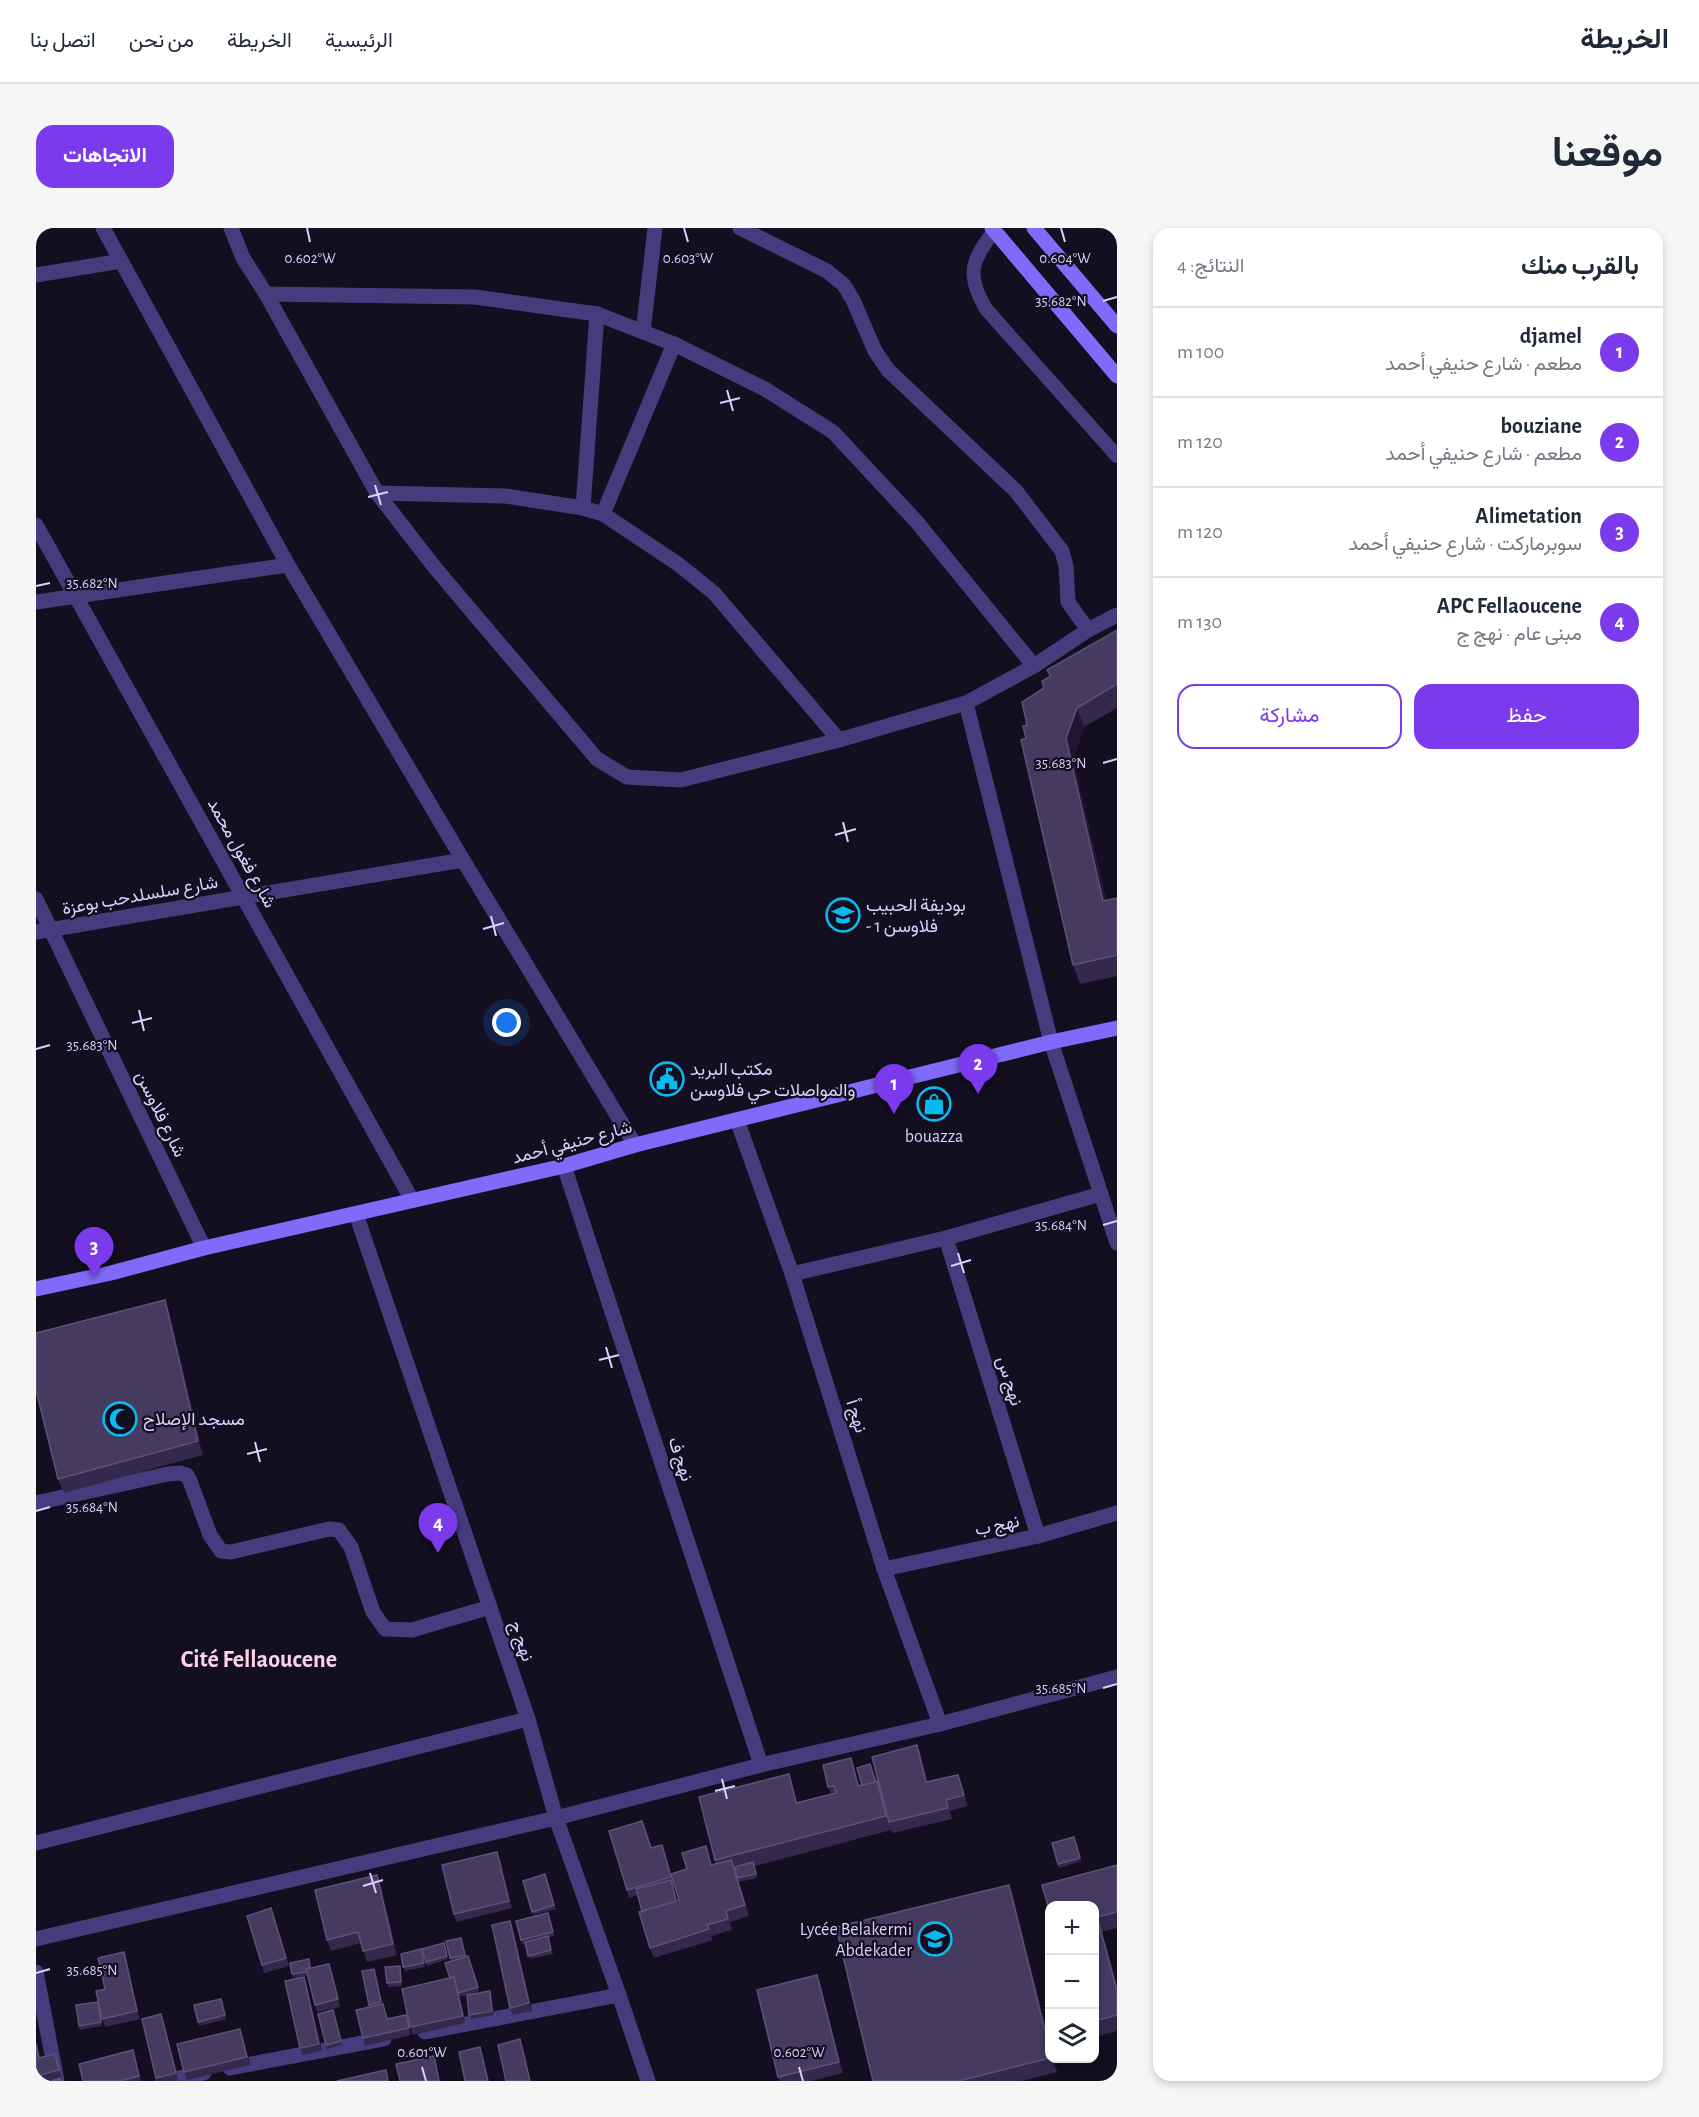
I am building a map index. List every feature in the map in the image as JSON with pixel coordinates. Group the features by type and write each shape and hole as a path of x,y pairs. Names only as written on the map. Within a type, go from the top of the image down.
{"street":[{"path":"103,228 288,565 635,1145"},
{"path":"231,228 243,258 266,294 377,493 436,569 597,759 627,777 681,780 839,740 966,704 1034,666 1088,630 1117,615"},
{"path":"643,332 655,228"},
{"path":"740,228 826,271 844,285 875,351 888,370 1016,491 1062,551 1066,566 1068,602 1088,630"},
{"path":"1034,228 1117,326"},
{"path":"993,229 1117,375"},
{"path":"36,275 121,261"},
{"path":"266,294 475,297 597,315 674,344 765,389 833,432 916,521 1034,666"},
{"path":"583,508 597,315"},
{"path":"603,514 674,344"},
{"path":"377,493 505,496 583,508 603,514 678,564 714,593 839,740"},
{"name":"شارع فغول محمد","path":"36,525 412,1200"},
{"path":"36,602 288,565"},
{"path":"966,704 1050,1042 1117,1243"},
{"name":"شارع سلسلدحب بوعزة","path":"36,932 463,860"},
{"name":"شارع فلاوسن","path":"36,899 204,1248"},
{"name":"شارع حنيفي أحمد","path":"36,1290 204,1248 564,1166 635,1145 1050,1042 1117,1028"},
{"name":"نهج أ","path":"736,1120 792,1274 884,1569 940,1724"},
{"name":"نهج ف","path":"564,1166 761,1765"},
{"path":"792,1274 946,1238 1101,1194"},
{"name":"نهج ج","path":"356,1214 528,1719 556,1818 648,2081"},
{"name":"نهج س","path":"946,1238 1038,1536"},
{"path":"36,1503 180,1473 187,1475 210,1536 221,1551 231,1552 329,1529 339,1530 351,1547 373,1612 385,1629 412,1630 490,1607"},
{"name":"نهج ب","path":"884,1569 1038,1536 1117,1513"},
{"path":"36,1939 556,1818 761,1765 940,1724 1117,1677"},
{"path":"36,1843 528,1719"},
{"path":"36,1972 57,2081"},
{"path":"163,2081 619,1995"}],"lane":[{"path":"993,229 977,253 974,272 975,290 986,309 1117,456"}],"building":[{"path":"1117,630 1117,684 1077,708 1066,738 1103,901 1117,898 1117,955 1073,965 1021,740 1026,738 1023,726 1027,725 1022,702 1044,688 1042,681 1051,676 1047,670"},
{"name":"مسجد اﻹصلاح","path":"165,1300 198,1441 58,1479 36,1390 36,1333"},
{"path":"917,1745 926,1782 958,1775 964,1795 946,1800 948,1808 889,1822 872,1757"},
{"path":"851,1758 858,1786 877,1781 886,1816 715,1860 699,1797 789,1774 796,1803 836,1793 834,1786 828,1787 823,1765"},
{"path":"870,1764 876,1782 862,1785 857,1768"},
{"path":"642,1821 651,1848 662,1845 671,1877 627,1890 609,1831"},
{"path":"1074,1837 1080,1858 1058,1864 1052,1843"},
{"path":"706,1846 711,1865 731,1860 745,1905 726,1911 728,1919 707,1925 709,1929 650,1948 639,1912 679,1900 671,1874 687,1869 682,1853"},
{"path":"497,1852 509,1901 454,1914 442,1865"},
{"path":"753,1862 756,1874 737,1878 735,1867"},
{"path":"1117,1865 1117,1912 1099,1916 1099,1901 1047,1901 1042,1885"},
{"path":"545,1874 554,1905 532,1912 523,1881"},
{"path":"377,1875 393,1944 363,1951 358,1932 327,1940 315,1890"},
{"path":"671,1880 676,1901 642,1911 636,1889"},
{"path":"1009,1885 1045,2031 1045,2059 959,2081 873,2081 836,1927"},
{"path":"271,1908 286,1958 262,1965 247,1916"},
{"path":"548,1913 553,1932 521,1940 516,1921"},
{"path":"510,1921 529,2003 510,2008 492,1925"},
{"path":"1099,1924 1117,1990 1117,2015 1099,2020"},
{"path":"548,1936 551,1950 528,1956 525,1942"},
{"path":"461,1938 465,1955 450,1958 446,1941"},
{"path":"444,1943 447,1956 426,1962 422,1949"},
{"path":"421,1949 424,1963 403,1967 401,1954"},
{"path":"124,1952 137,2011 102,2019 96,1991 105,1989 98,1958"},
{"path":"468,1956 478,1987 458,1993 454,1977 450,1978 445,1963"},
{"path":"309,1959 310,1968 306,1969 307,1972 292,1974 290,1963"},
{"path":"329,1964 338,1999 315,2005 306,1969"},
{"path":"400,1966 401,1982 387,1983 385,1967"},
{"path":"374,1969 381,2002 369,2005 362,1971"},
{"path":"817,1975 839,2062 778,2077 757,1990"},
{"path":"304,1977 319,2044 300,2048 285,1981"},
{"path":"454,1977 463,2016 410,2027 402,1989"},
{"path":"490,1991 492,2011 469,2015 467,1995"},
{"path":"221,1999 225,2015 198,2022 194,2005"},
{"path":"98,2002 101,2022 79,2026 76,2005"},
{"path":"383,2004 387,2019 406,2015 409,2028 363,2038 356,2010"},
{"path":"333,2010 341,2041 326,2045 318,2014"},
{"path":"161,2014 176,2073 156,2078 142,2019"},
{"path":"240,2029 247,2057 184,2072 177,2044"},
{"path":"520,2039 530,2081 506,2081 498,2045"},
{"path":"36,2043 39,2058 55,2054 59,2070 36,2076"},
{"path":"480,2047 488,2081 465,2081 459,2052"},
{"path":"133,2050 139,2076 120,2081 83,2081 79,2064"},
{"path":"434,2056 439,2081 400,2081 396,2064"},
{"path":"386,2070 388,2081 337,2081"}],"place":[{"name":"بوديفة الحبيب - فلاوسن 1","path":"843,915"},
{"name":"مكتب البريد والمواصلات حي فلاوسن","path":"667,1079"},
{"name":"bouziane","path":"978,1094"},
{"name":"bouazza","path":"934,1104"},
{"name":"djamel","path":"894,1114"},
{"name":"Alimetation","path":"94,1277"},
{"name":"مسجد اﻹصلاح","path":"120,1419"},
{"name":"APC Fellaoucene","path":"438,1553"},
{"name":"Lycée Belakermi Abdekader","path":"935,1939"}],"district":[{"name":"Cité Fellaoucene","path":"259,1659"}]}
